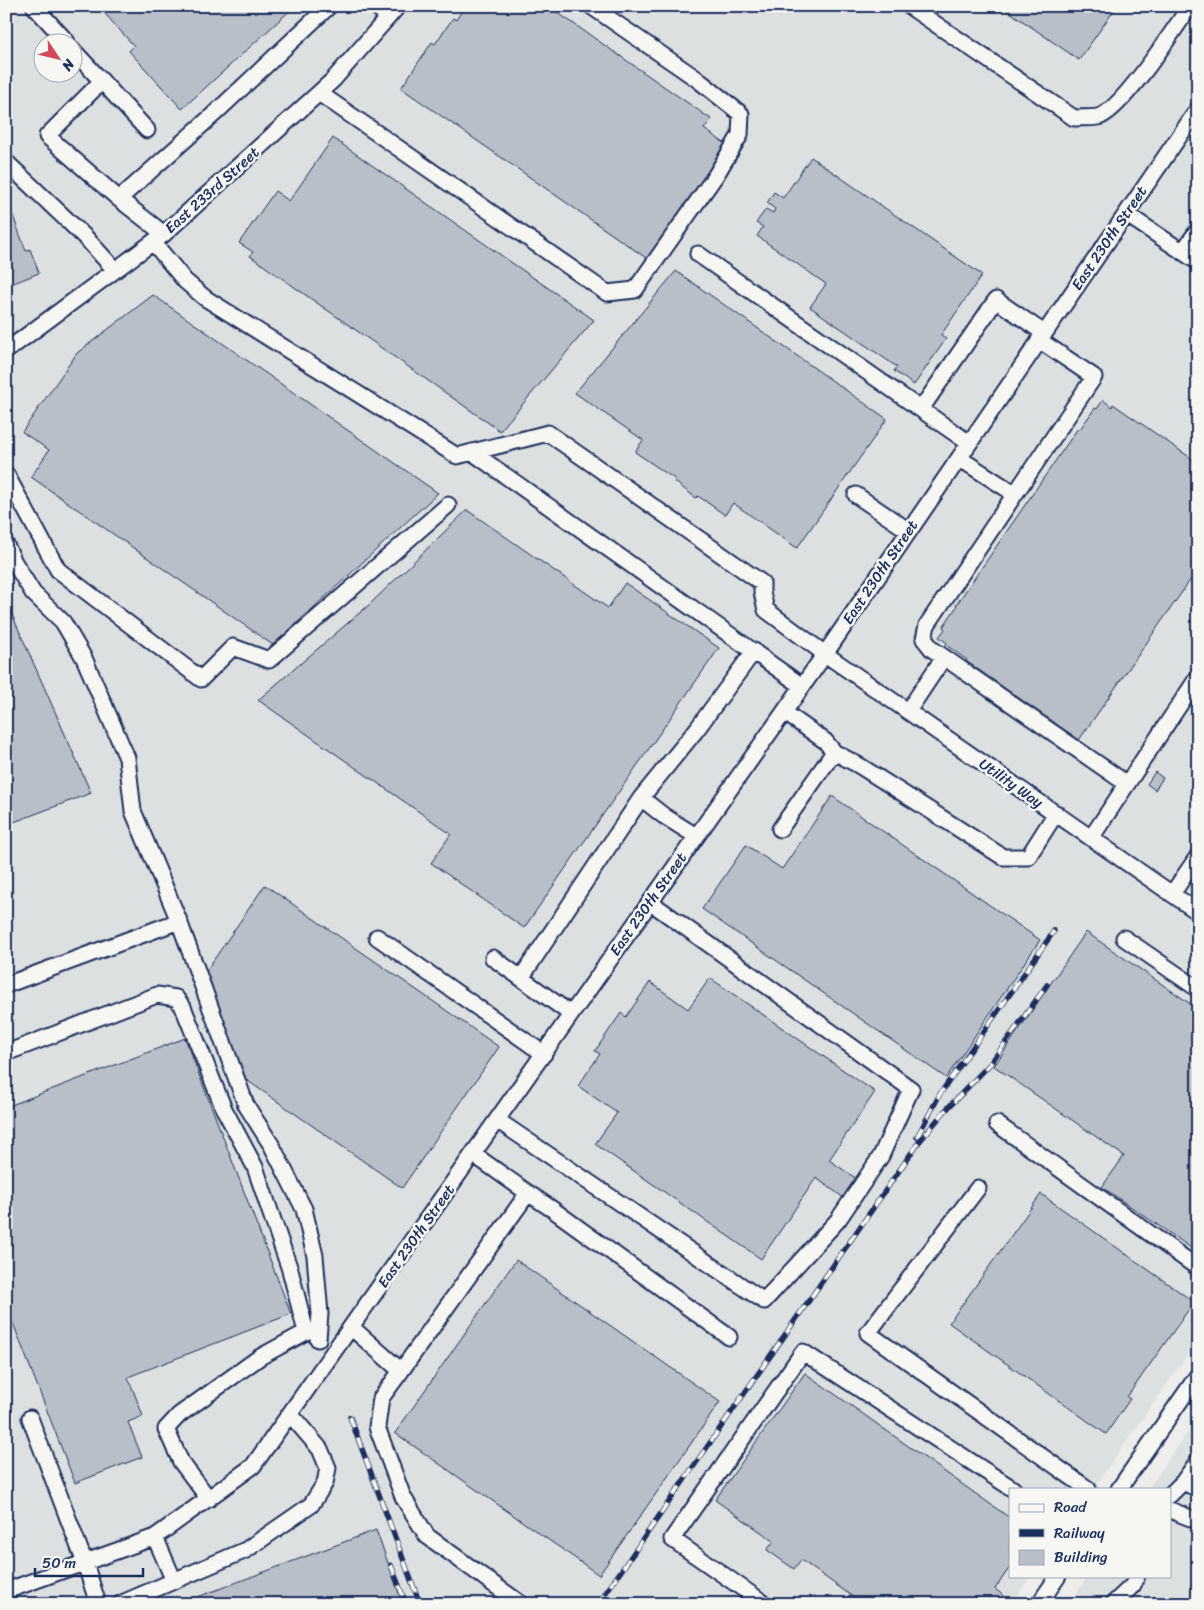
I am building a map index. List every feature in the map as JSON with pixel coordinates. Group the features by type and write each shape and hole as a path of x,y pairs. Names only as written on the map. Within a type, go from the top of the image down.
{"street":[{"path":"34,6 58,32"},
{"path":"119,199 214,115 329,6"},
{"path":"376,6 393,12"},
{"path":"319,93 607,293 635,290 716,175 740,136 742,114 697,79 591,6"},
{"path":"909,6 1074,118 1100,116 1115,106 1142,73 1190,6"},
{"name":"East 233rd Street","path":"6,351 159,238 333,80 393,12"},
{"path":"82,60 147,130"},
{"name":"Utility Way","path":"102,81 47,136 119,199 159,238 185,281 205,298 457,456 548,433 762,583 766,610 825,654 1198,912"},
{"name":"East 230th Street","path":"6,1592 155,1538 253,1466 825,654 1198,109"},
{"path":"6,162 86,238 115,270"},
{"path":"1126,214 1198,262"},
{"path":"1183,251 1198,230"},
{"path":"698,254 969,443"},
{"path":"921,409 996,300 1094,377 927,625 924,638 932,649 1127,784"},
{"path":"472,452 802,686"},
{"path":"959,458 1015,494"},
{"path":"6,474 58,570 201,679 233,647 269,660 448,505"},
{"path":"856,495 909,531"},
{"path":"6,545 14,562 34,593 63,622 84,658 128,758 133,810 179,921 246,1105 272,1146 304,1209 315,1256 320,1314 312,1335 260,1357 179,1415 166,1429 181,1462 209,1499"},
{"path":"521,978 641,798 696,729 754,651"},
{"path":"908,711 944,657"},
{"path":"1091,838 1198,677"},
{"path":"784,712 826,741 834,752 860,766 1003,858 1028,857 1056,813"},
{"path":"780,829 834,752"},
{"path":"641,798 664,816 696,836"},
{"path":"1172,894 1198,856"},
{"path":"497,1120 764,1300 838,1220 881,1156 911,1089 650,902"},
{"path":"6,984 179,921"},
{"path":"377,936 544,1054"},
{"path":"1124,938 1198,989"},
{"path":"493,958 571,1014"},
{"path":"6,1053 157,995 176,998 183,1007 224,1109 254,1167 312,1335 329,1359"},
{"path":"997,1124 1198,1268"},
{"path":"473,1154 729,1337"},
{"path":"978,1188 868,1332 1087,1488"},
{"path":"521,1604 427,1536 403,1497 376,1427 381,1398 528,1193"},
{"path":"351,1327 401,1371"},
{"path":"765,1604 672,1539 803,1352 1011,1488"},
{"path":"1126,1486 1198,1375"},
{"path":"120,1604 246,1550 312,1505 325,1483 328,1468 320,1449 290,1414"},
{"path":"30,1418 86,1563 98,1604"},
{"path":"1172,1493 1183,1482 1198,1461"},
{"path":"1183,1482 1198,1489"},
{"path":"1172,1511 1198,1521"},
{"path":"155,1538 174,1581"},
{"path":"1039,1604 1057,1578"},
{"path":"1113,1604 1133,1585 1136,1578"}],"shaded area":[{"path":"6,6 1198,6 1198,1340 1094,1488 1009,1488 1009,1578 1030,1578 1012,1604 20,1604 6,1567"},
{"path":"1198,1416 1198,1604 1069,1604 1087,1578 1172,1578 1172,1488 1149,1488"}],"building":[{"path":"98,6 295,6 182,109 129,51 134,46"},
{"path":"465,6 548,6 711,119 704,129 730,147 649,260 401,88 432,42 435,44 453,18 456,20"},
{"path":"1001,6 1117,6 1079,60"},
{"path":"333,138 594,320 500,431 250,256 253,252 239,243 275,191 289,201"},
{"path":"811,157 982,275 941,335 946,339 914,385 894,371 897,367 810,307 826,284 757,236 763,227 756,223 766,209 773,213 775,209 767,203 774,192 783,198"},
{"path":"6,197 26,251 30,249 39,273 6,286"},
{"path":"676,271 887,419 797,548 733,503 725,515 698,496 696,498 675,482 676,480 635,452 643,440 575,393"},
{"path":"153,295 438,493 273,645 31,477 49,450 22,432 77,353"},
{"path":"1103,400 1112,407 1113,404 1198,463 1198,569 1079,740 966,661 939,637 945,629 943,627 956,605 1078,428 1080,429"},
{"path":"467,510 608,608 625,583 719,648 524,928 431,863 451,834 258,700 370,604"},
{"path":"6,601 91,793 6,825"},
{"path":"1155,772 1163,778 1155,790 1147,784"},
{"path":"832,796 1040,940 946,1078 702,909 746,845 782,869"},
{"path":"265,885 499,1047 402,1188 245,1079 204,974"},
{"path":"1086,932 1198,1009 1197,1252 1102,1187 1124,1156 994,1066"},
{"path":"710,978 875,1092 829,1160 857,1179 844,1198 816,1178 761,1259 595,1144 617,1113 578,1086 600,1054 595,1051 621,1013 626,1017 650,982 688,1009"},
{"path":"185,1038 291,1314 128,1377 143,1416 128,1422 142,1457 75,1483 6,1305 6,1107"},
{"path":"1041,1194 1194,1302 1127,1397 1130,1399 1106,1434 949,1323"},
{"path":"516,1260 720,1402 599,1575 395,1433"},
{"path":"805,1373 1009,1517 1009,1568 995,1589 1004,1596 998,1604 863,1604 801,1560 794,1569 767,1550 774,1541 715,1500"},
{"path":"376,1530 403,1604 179,1604"},
{"path":"160,1598 162,1604 146,1604"}],"railway":[{"path":"917,1137 940,1094 1054,931"},
{"path":"598,1604 919,1142 944,1112 990,1064 1047,985"},
{"path":"350,1417 420,1604"},
{"path":"391,1565 406,1604"}]}
